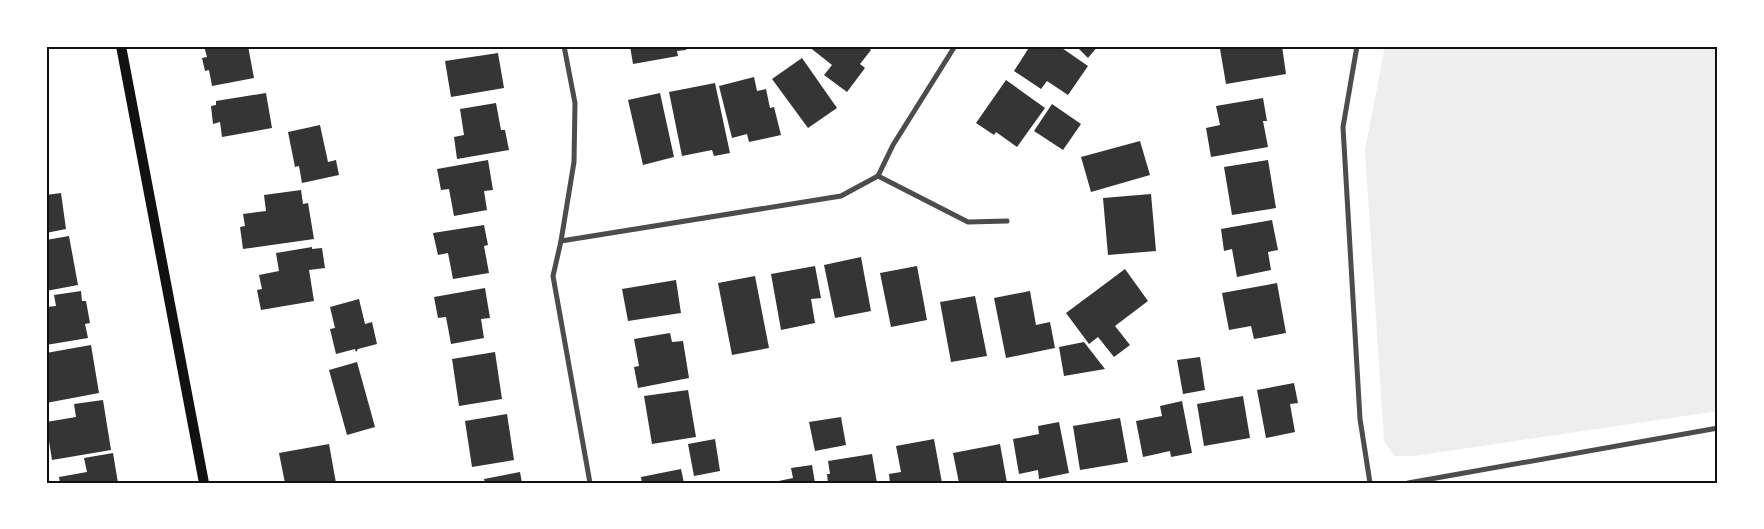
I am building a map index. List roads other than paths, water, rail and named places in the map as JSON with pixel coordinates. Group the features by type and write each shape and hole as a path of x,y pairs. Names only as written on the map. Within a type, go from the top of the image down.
{"main road":[{"path":"121,46 204,483"}],"street":[{"path":"564,46 575,103 574,162 561,241 553,276 590,483"},
{"path":"561,241 841,196 878,176 893,145 955,46"},
{"path":"1357,46 1343,127 1360,419 1370,483"},
{"path":"878,176 968,222 1007,221"},
{"path":"1408,483 1718,428"}]}
